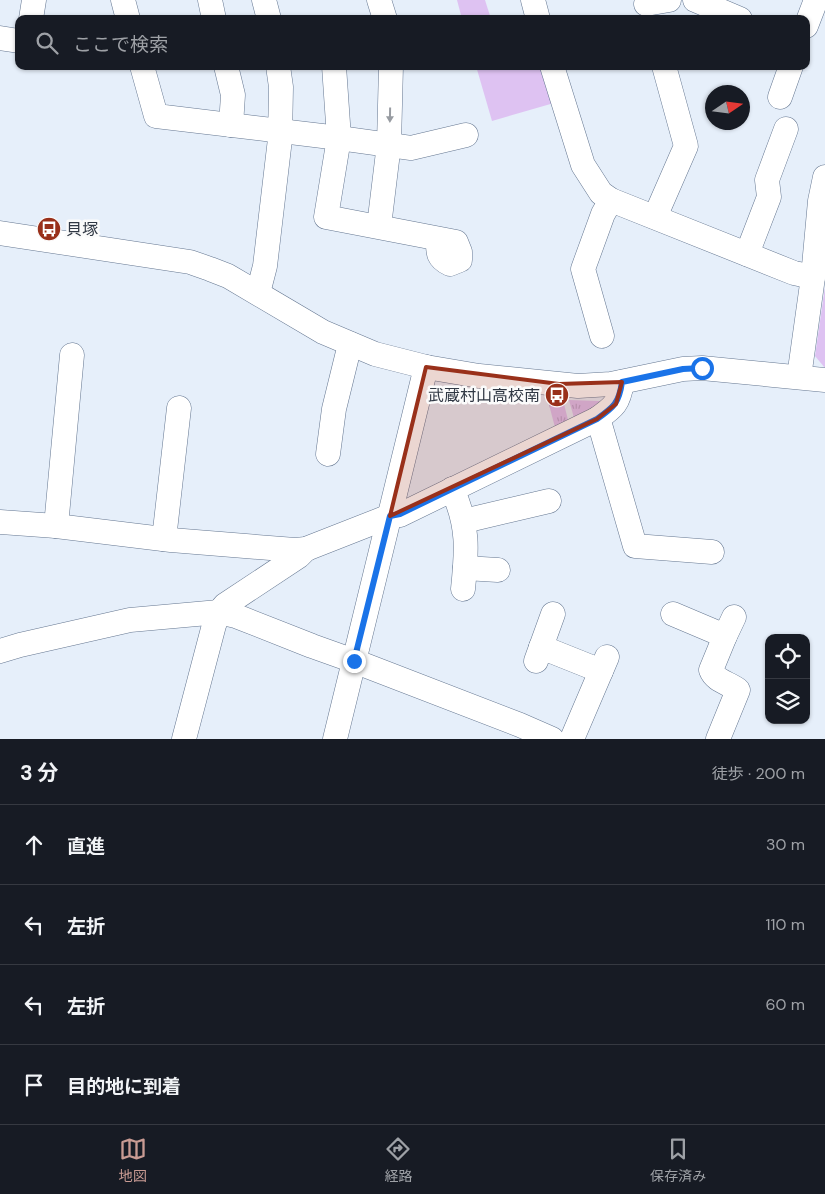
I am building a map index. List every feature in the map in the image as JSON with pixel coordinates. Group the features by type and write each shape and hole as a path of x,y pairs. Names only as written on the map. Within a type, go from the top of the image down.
{"street":[{"path":"32,15 34,0"},
{"path":"123,0 127,15"},
{"path":"210,0 213,15"},
{"path":"264,0 268,15"},
{"path":"379,0 384,15"},
{"path":"533,0 537,15"},
{"path":"647,8 669,0"},
{"path":"695,0 731,15"},
{"path":"810,16 816,0"},
{"path":"0,38 15,40"},
{"path":"143,70 156,116 280,130 411,148 466,134"},
{"path":"227,70 233,95 231,125"},
{"path":"258,293 264,266 280,130 281,87 279,70"},
{"path":"334,70 339,138 326,217 438,239"},
{"path":"379,226 389,144 391,70"},
{"path":"553,70 583,166 601,193 611,200 794,273 813,277"},
{"path":"655,217 686,146 665,70"},
{"path":"780,97 790,70"},
{"path":"747,254 769,197 767,180 786,129"},
{"path":"799,377 813,277 820,201 825,177"},
{"path":"602,336 582,269 603,214 611,200"},
{"path":"0,233 190,262 228,276 323,332 375,354 426,367 479,376 568,385 600,385 683,369 702,368 825,380"},
{"path":"328,454 334,409 350,344"},
{"path":"56,526 72,355"},
{"path":"335,739 426,367"},
{"path":"0,522 56,526 164,539 295,550 306,549 390,516 400,514 597,419 616,404 622,382"},
{"path":"164,539 179,408"},
{"path":"597,419 634,546 712,552"},
{"path":"452,489 464,521 466,538 464,579 498,570"},
{"path":"464,521 549,502"},
{"path":"184,739 219,612 225,605 300,556 306,549"},
{"path":"0,651 130,620 219,612 236,616 354,661 552,739"},
{"path":"554,614 538,655 604,664 572,739"},
{"path":"673,614 729,627 711,670 719,680 738,690 718,739"}],"highlighted area":[{"path":"426,367 559,384 622,382 616,404 597,419 390,516"}],"green space":[{"path":"457,0 485,0 490,15 461,15"},
{"path":"477,70 545,70 554,103 492,121"},
{"path":"825,287 825,368 815,356"},
{"path":"547,397 552,400 563,400 570,428 557,435"},
{"path":"569,400 599,401 602,405 576,425"}],"place":[{"name":"貝塚","path":"49,229"},
{"name":"武蔵村山高校南","path":"557,395"}],"route":[{"path":"354,661 390,516 400,514 597,419 616,404 622,382 683,369 702,368"}]}
